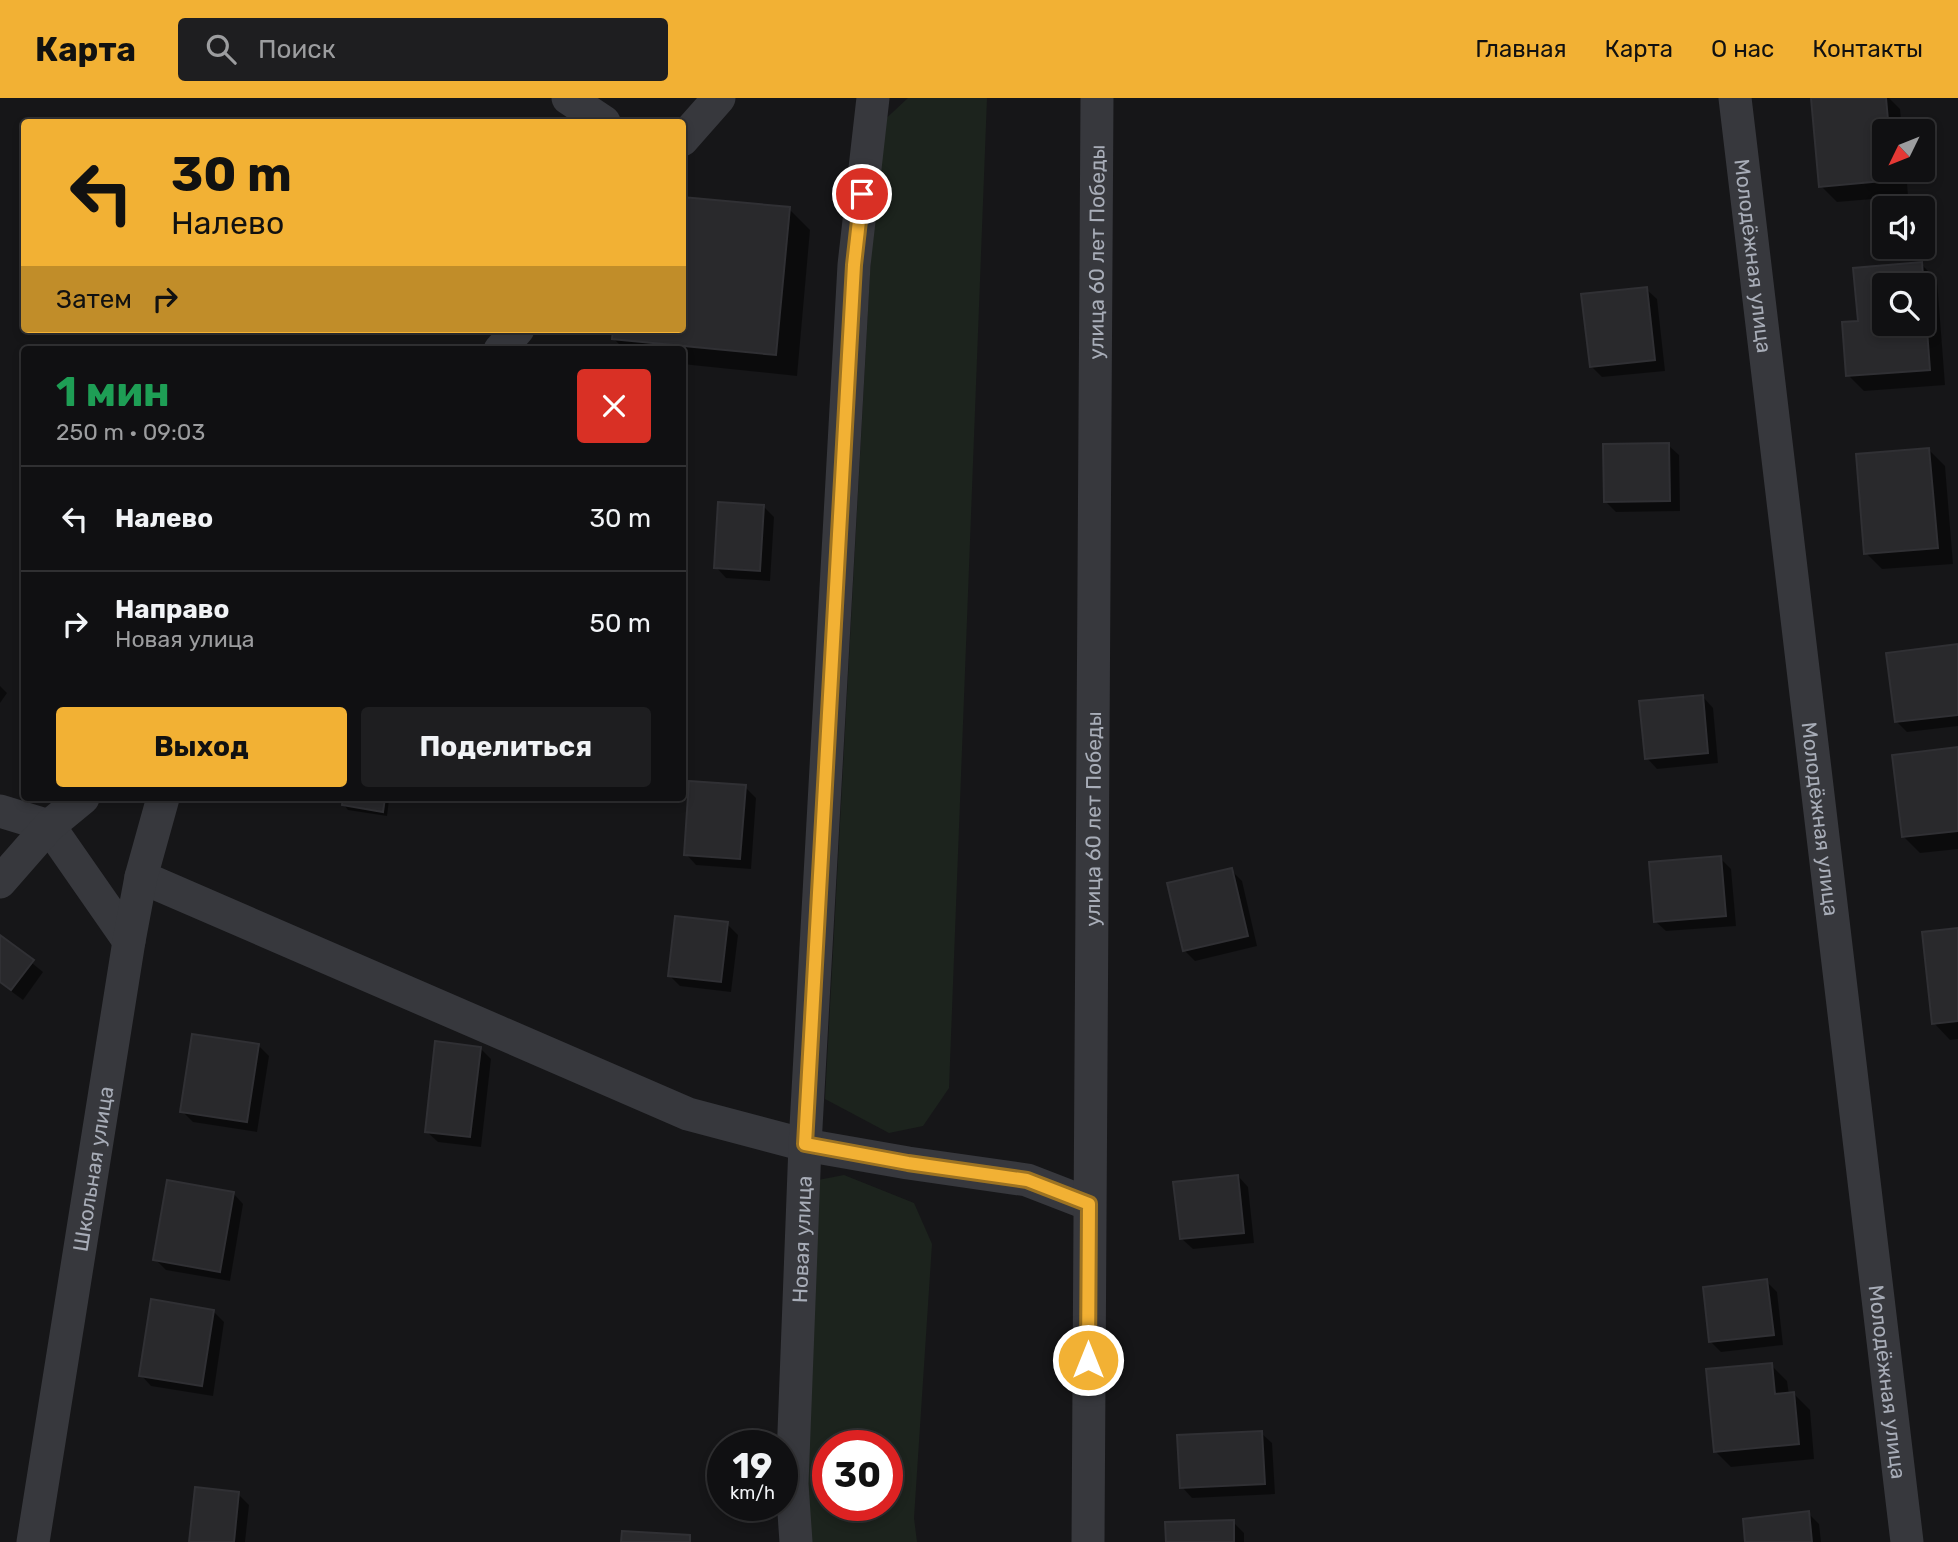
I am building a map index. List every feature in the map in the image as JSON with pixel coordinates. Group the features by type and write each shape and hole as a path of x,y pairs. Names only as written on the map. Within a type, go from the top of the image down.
{"street":[{"path":"568,98 600,119"},
{"path":"686,135 719,98"},
{"name":"Новая улица","path":"796,1542 792,1483 805,1144 854,265 873,98"},
{"name":"улица 60 лет Победы","path":"1088,1542 1097,98"},
{"name":"Молодёжная улица","path":"1735,98 1907,1542"},
{"path":"0,882 49,826 79,801"},
{"name":"Школьная улица","path":"33,1542 129,941 141,877 162,801"},
{"path":"0,811 49,826 129,941"},
{"path":"141,877 688,1114 805,1144 908,1163 1027,1180 1089,1204"}],"shaded area":[{"path":"908,98 987,98 949,1088 923,1126 889,1133 825,1099 878,126"},
{"path":"844,1175 914,1203 932,1244 914,1518 917,1542 805,1542 818,1180"}],"building":[{"path":"1811,98 1886,98 1888,119 1872,119 1872,182 1819,187"},
{"path":"686,197 790,207 776,355 612,339 613,333 686,333"},
{"path":"1922,262 1923,273 1872,273 1872,336 1927,336 1930,370 1846,376 1842,322 1858,321 1853,268"},
{"path":"1647,287 1655,360 1590,367 1581,294"},
{"path":"1669,443 1670,501 1604,502 1603,444"},
{"path":"1929,448 1938,548 1864,554 1856,454"},
{"path":"718,502 764,505 760,571 714,568"},
{"path":"1958,644 1958,715 1895,722 1886,653"},
{"path":"1703,695 1708,753 1645,759 1639,701"},
{"path":"1958,747 1958,831 1902,837 1892,755"},
{"path":"689,781 746,785 740,859 684,855"},
{"path":"343,801 385,801 383,812 342,805"},
{"path":"1721,856 1726,916 1654,922 1649,862"},
{"path":"1232,868 1248,936 1183,951 1167,883"},
{"path":"675,916 728,922 721,982 668,976"},
{"path":"1958,928 1958,1021 1932,1024 1922,932"},
{"path":"0,935 34,960 11,990 0,982"},
{"path":"192,1034 259,1044 247,1122 180,1112"},
{"path":"435,1041 481,1047 470,1137 425,1132"},
{"path":"1238,1175 1244,1233 1180,1239 1173,1182"},
{"path":"167,1180 234,1192 220,1272 153,1260"},
{"path":"1767,1279 1774,1335 1709,1342 1703,1287"},
{"path":"151,1299 214,1310 202,1386 139,1376"},
{"path":"1772,1363 1775,1394 1794,1392 1799,1444 1714,1452 1706,1369"},
{"path":"1262,1431 1265,1484 1180,1488 1177,1435"},
{"path":"195,1487 239,1492 234,1542 189,1542"},
{"path":"1809,1511 1812,1542 1745,1542 1743,1519"},
{"path":"1234,1520 1234,1542 1166,1542 1165,1522"},
{"path":"622,1531 690,1535 690,1542 621,1542"}],"route":[{"path":"862,194 854,265 805,1144 908,1163 1027,1180 1089,1204 1088,1360"}]}
